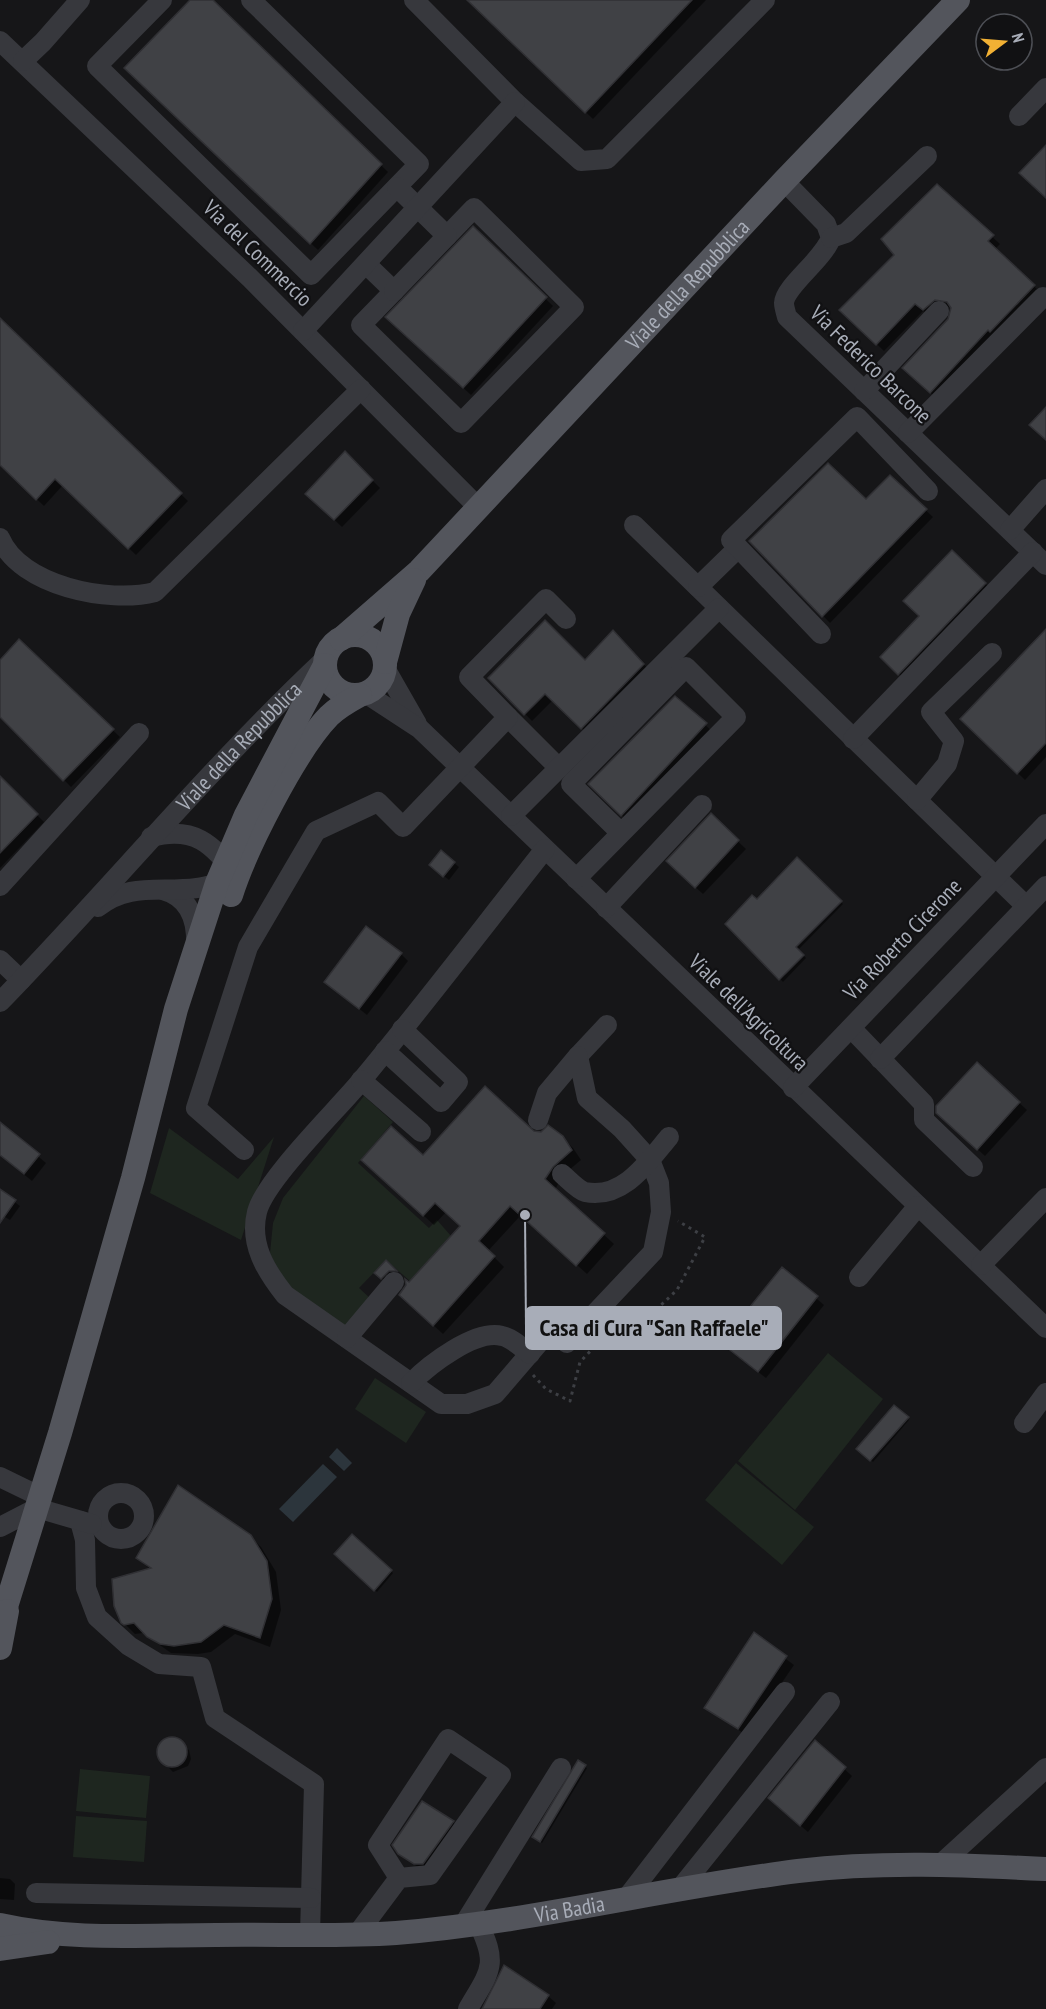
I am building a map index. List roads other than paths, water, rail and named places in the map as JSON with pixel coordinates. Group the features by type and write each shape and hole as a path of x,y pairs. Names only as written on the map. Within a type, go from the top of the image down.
{"main road":[{"name":"Viale della Repubblica","path":"331,654 419,571 477,506 958,0"},
{"name":"Viale della Repubblica","path":"385,665 398,614 419,571"},
{"path":"0,1626 39,1503 133,1178 227,873 246,815 331,654 360,636 369,639 382,653 385,665 381,681 329,716 316,732 227,873 196,947 176,1009 133,1178"},
{"path":"331,654 330,681 336,688 351,695 363,694"},
{"path":"0,1648 9,1603"},
{"name":"Via Badia","path":"0,1925 33,1932 89,1936 394,1933 471,1924 798,1871 890,1864 942,1863 1046,1869"},
{"name":"Via Badia","path":"5,1949 89,1936"}],"street":[{"path":"23,61 80,0"},
{"path":"162,0 98,66 311,275 419,165 251,0"},
{"path":"414,0 515,102 580,161 607,159 765,0"},
{"name":"Via del Commercio","path":"0,40 303,331 477,506"},
{"path":"1019,117 1046,88"},
{"path":"303,331 515,102"},
{"path":"784,181 826,224 831,238 846,233 927,156"},
{"path":"397,187 447,236"},
{"path":"474,208 574,307 461,423 361,325 394,291 474,208"},
{"name":"Via Federico Barcone","path":"831,238 827,249 788,292 784,303 787,317 1039,559"},
{"path":"366,264 394,291"},
{"path":"908,433 1044,297"},
{"path":"864,391 939,311"},
{"path":"0,538 19,565 47,580 104,595 136,597 155,592 361,389"},
{"path":"821,634 731,540 857,417 928,491"},
{"path":"1010,530 1046,489"},
{"path":"634,525 1026,906"},
{"path":"698,587 738,548"},
{"path":"853,738 1039,559"},
{"path":"559,768 469,677 546,599 566,619"},
{"path":"511,816 719,608"},
{"path":"917,800 947,764 954,741 931,712 992,653"},
{"name":"Viale della Repubblica","path":"0,1002 70,930 151,837 263,717 331,654"},
{"name":"Viale dell'Agricoltura","path":"385,665 420,729"},
{"path":"576,879 736,717 686,668 572,784 621,833"},
{"name":"Viale dell'Agricoltura","path":"363,694 420,729 1046,1328"},
{"path":"244,1150 196,1108 248,947 316,831 378,802 403,827 508,717"},
{"path":"0,886 139,733"},
{"path":"606,908 702,805"},
{"name":"Via Roberto Cicerone","path":"793,1088 1046,824"},
{"name":"Viale della Repubblica","path":"70,930 118,894 155,888 181,889 227,873 216,848 201,839 170,832 151,837"},
{"path":"545,849 385,1051 268,1188 257,1212 256,1240 266,1271 285,1295 441,1404 466,1404 495,1394 550,1330 567,1342 653,1252 661,1212 658,1183 650,1160 622,1129 587,1098 578,1056"},
{"path":"880,1059 1046,886"},
{"path":"155,888 169,892 187,905 196,930 196,947"},
{"path":"0,960 21,980"},
{"path":"538,1120 547,1093 608,1025"},
{"path":"851,1028 924,1104 924,1120 973,1167"},
{"path":"385,1051 441,1102 458,1082 402,1029"},
{"path":"361,1080 421,1132"},
{"path":"562,1174 584,1192 604,1191 624,1186 669,1137"},
{"path":"981,1265 1046,1198"},
{"path":"859,1276 918,1206"},
{"path":"347,1338 394,1282"},
{"path":"411,1383 430,1366 466,1343 485,1336 502,1336 526,1358"},
{"path":"1024,1423 1046,1393"},
{"path":"0,1477 39,1503 80,1521 100,1526"},
{"path":"0,1527 39,1503"},
{"path":"80,1521 85,1540 86,1587 97,1617 129,1646 159,1664 201,1667 215,1718 314,1784 310,1934"},
{"path":"625,1900 785,1692"},
{"path":"678,1891 830,1702"},
{"path":"358,1933 399,1878 430,1875 501,1775 448,1739 378,1845 399,1878"},
{"path":"468,2009 490,1970 490,1947 471,1924 561,1768"},
{"path":"942,1863 1046,1768"},
{"path":"36,1893 311,1898"}],"place":[{"name":"Casa di Cura \"San Raffaele\"","path":"525,1215"}]}
